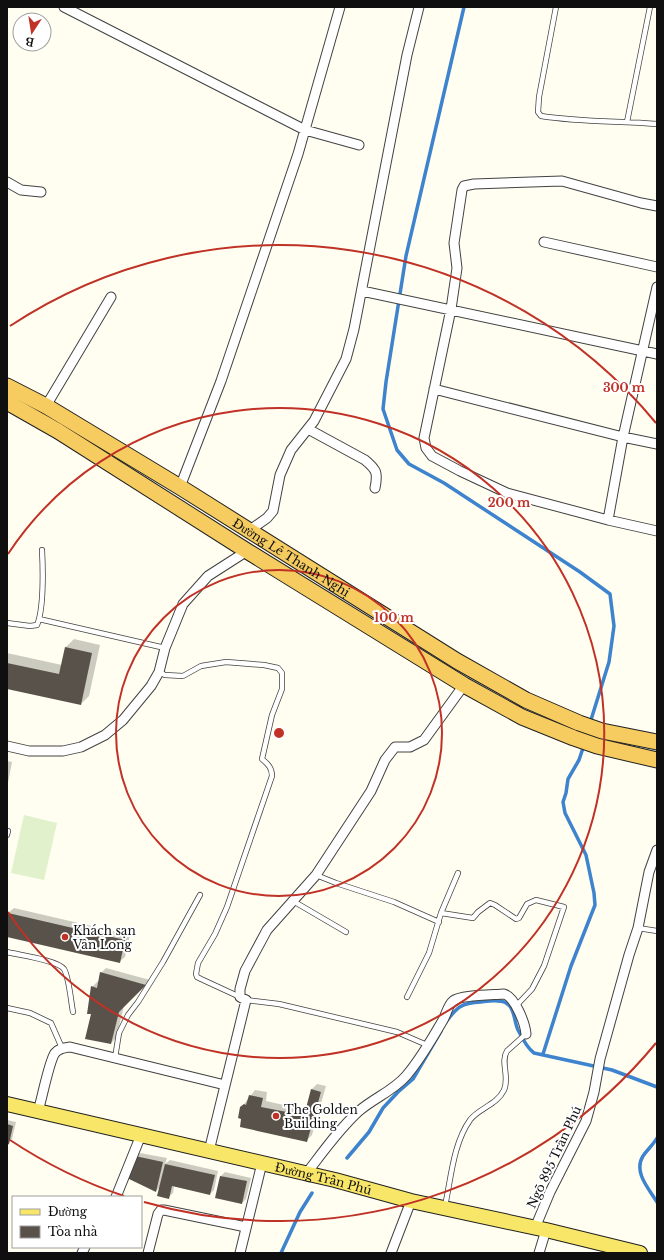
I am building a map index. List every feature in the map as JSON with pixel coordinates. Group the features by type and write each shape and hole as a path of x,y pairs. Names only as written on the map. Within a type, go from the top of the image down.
{"highway":[{"name":"Đường Lê Thanh Nghị","path":"7,386 46,406 180,487 457,661 526,700 579,723 602,731 657,742"},
{"name":"Đường Lê Thanh Nghị","path":"7,402 58,431 247,551 464,685 522,717 597,746 657,760"},
{"path":"371,627 381,612"}],"main road":[{"name":"Đường Trần Phú","path":"7,1104 262,1163 410,1201 540,1229 640,1253"}],"street":[{"path":"64,7 305,130 359,145"},
{"path":"180,487 221,381 298,154 340,7"},
{"path":"250,530 267,518 272,511 280,475 292,450 314,421 346,359 362,291 407,55 419,7"},
{"path":"657,206 562,181 474,184 464,186 462,190 454,243 457,268 451,309 424,438 426,448 432,456 460,471 508,493 608,520 657,531"},
{"path":"7,182 21,190 41,192"},
{"path":"544,242 657,267"},
{"path":"608,520 623,437 657,288"},
{"path":"362,291 657,354"},
{"path":"46,406 111,297"},
{"path":"434,390 657,444"},
{"path":"308,429 365,460 372,466 377,477 375,488"},
{"path":"7,746 29,751 63,751 81,747 104,735 123,720 151,686 159,672 165,648 183,604 208,576 247,551"},
{"path":"209,1151 225,1085 243,998 240,989 245,971 267,930 316,875 371,791 385,760 395,747 410,747 424,740 464,685"},
{"name":"Ngõ 895 Trần Phú","path":"539,1253 540,1229 550,1192 586,1122 599,1072 600,1059 638,928 649,872 657,850"},
{"path":"306,1174 334,1137 360,1110 406,1077 428,1046 452,1002 460,998 504,994 511,998 516,1006 523,1036"},
{"path":"38,1111 55,1053 62,1048 70,1047 225,1085"},
{"path":"116,1196 141,1135"},
{"path":"240,1253 262,1163"},
{"path":"391,1253 410,1201"},
{"path":"148,1253 158,1214 161,1210 246,1227"}],"lane":[{"path":"556,7 539,97 538,112 540,116 578,120 657,124"},
{"path":"627,122 650,7"},
{"path":"7,623 30,626 37,625 39,619 42,587 42,550"},
{"path":"39,619 165,648"},
{"path":"159,672 165,675 183,676 201,666 226,662 264,665 278,668 282,673 282,689 272,715 262,759 270,767 272,776 227,907 215,934 198,963 196,970 197,977 243,998 279,1004 397,1032 428,1046"},
{"path":"407,997 429,953 441,913 458,873"},
{"path":"316,875 394,902 439,922"},
{"path":"115,1058 119,1033 128,1015 163,962 200,895"},
{"path":"441,913 473,918 490,903 516,920 519,918 527,904 536,900 564,907 544,966 532,990 516,1006"},
{"path":"293,901 346,932"},
{"path":"638,928 657,931"},
{"path":"7,952 55,963 63,968 66,974 73,1012"},
{"path":"7,1008 30,1013 51,1023 62,1048"},
{"path":"445,1208 456,1153 462,1134 470,1120 480,1110 492,1104 504,1090 506,1076 505,1054 507,1050 523,1036"}],"green space":[{"path":"24,815 57,823 44,880 11,873"}],"building":[{"path":"65,647 92,653 81,705 7,689 7,663 59,674"},
{"path":"8,913 125,940 120,963 7,937"},
{"path":"100,972 146,985 119,1012 111,1044 85,1039 91,1014 87,1014 91,986 97,988"},
{"name":"The Golden Building","path":"311,1089 321,1092 307,1142 240,1127 241,1119 238,1118 240,1107 244,1104 246,1105 249,1095 263,1098 261,1107 297,1114 298,1111 305,1112"},
{"path":"7,1124 13,1126 9,1144 7,1145"},
{"path":"135,1156 163,1162 156,1192 127,1178"},
{"path":"165,1164 215,1175 210,1195 172,1186 169,1199 157,1196"},
{"path":"220,1176 247,1181 242,1204 215,1198"}],"waterway":[{"path":"464,7 406,256 383,409 397,450 409,464 444,483 580,572 610,594 614,626 609,662 590,723"},
{"path":"543,1054 571,966 595,905 586,855 565,813 563,802 568,779 579,760 584,745"},
{"path":"446,1022 457,1009 469,1003 491,1001 503,1002 511,1008 520,1033 527,1046 534,1053 612,1070 657,1087"},
{"path":"347,1158 369,1132 383,1108 413,1079 441,1031"},
{"path":"657,1138 640,1162 643,1180 657,1202"},
{"path":"281,1253 300,1212 312,1193"}],"place":[{"name":"Khách sạn Vân Long","path":"65,937"},
{"name":"The Golden Building","path":"276,1116"}]}
